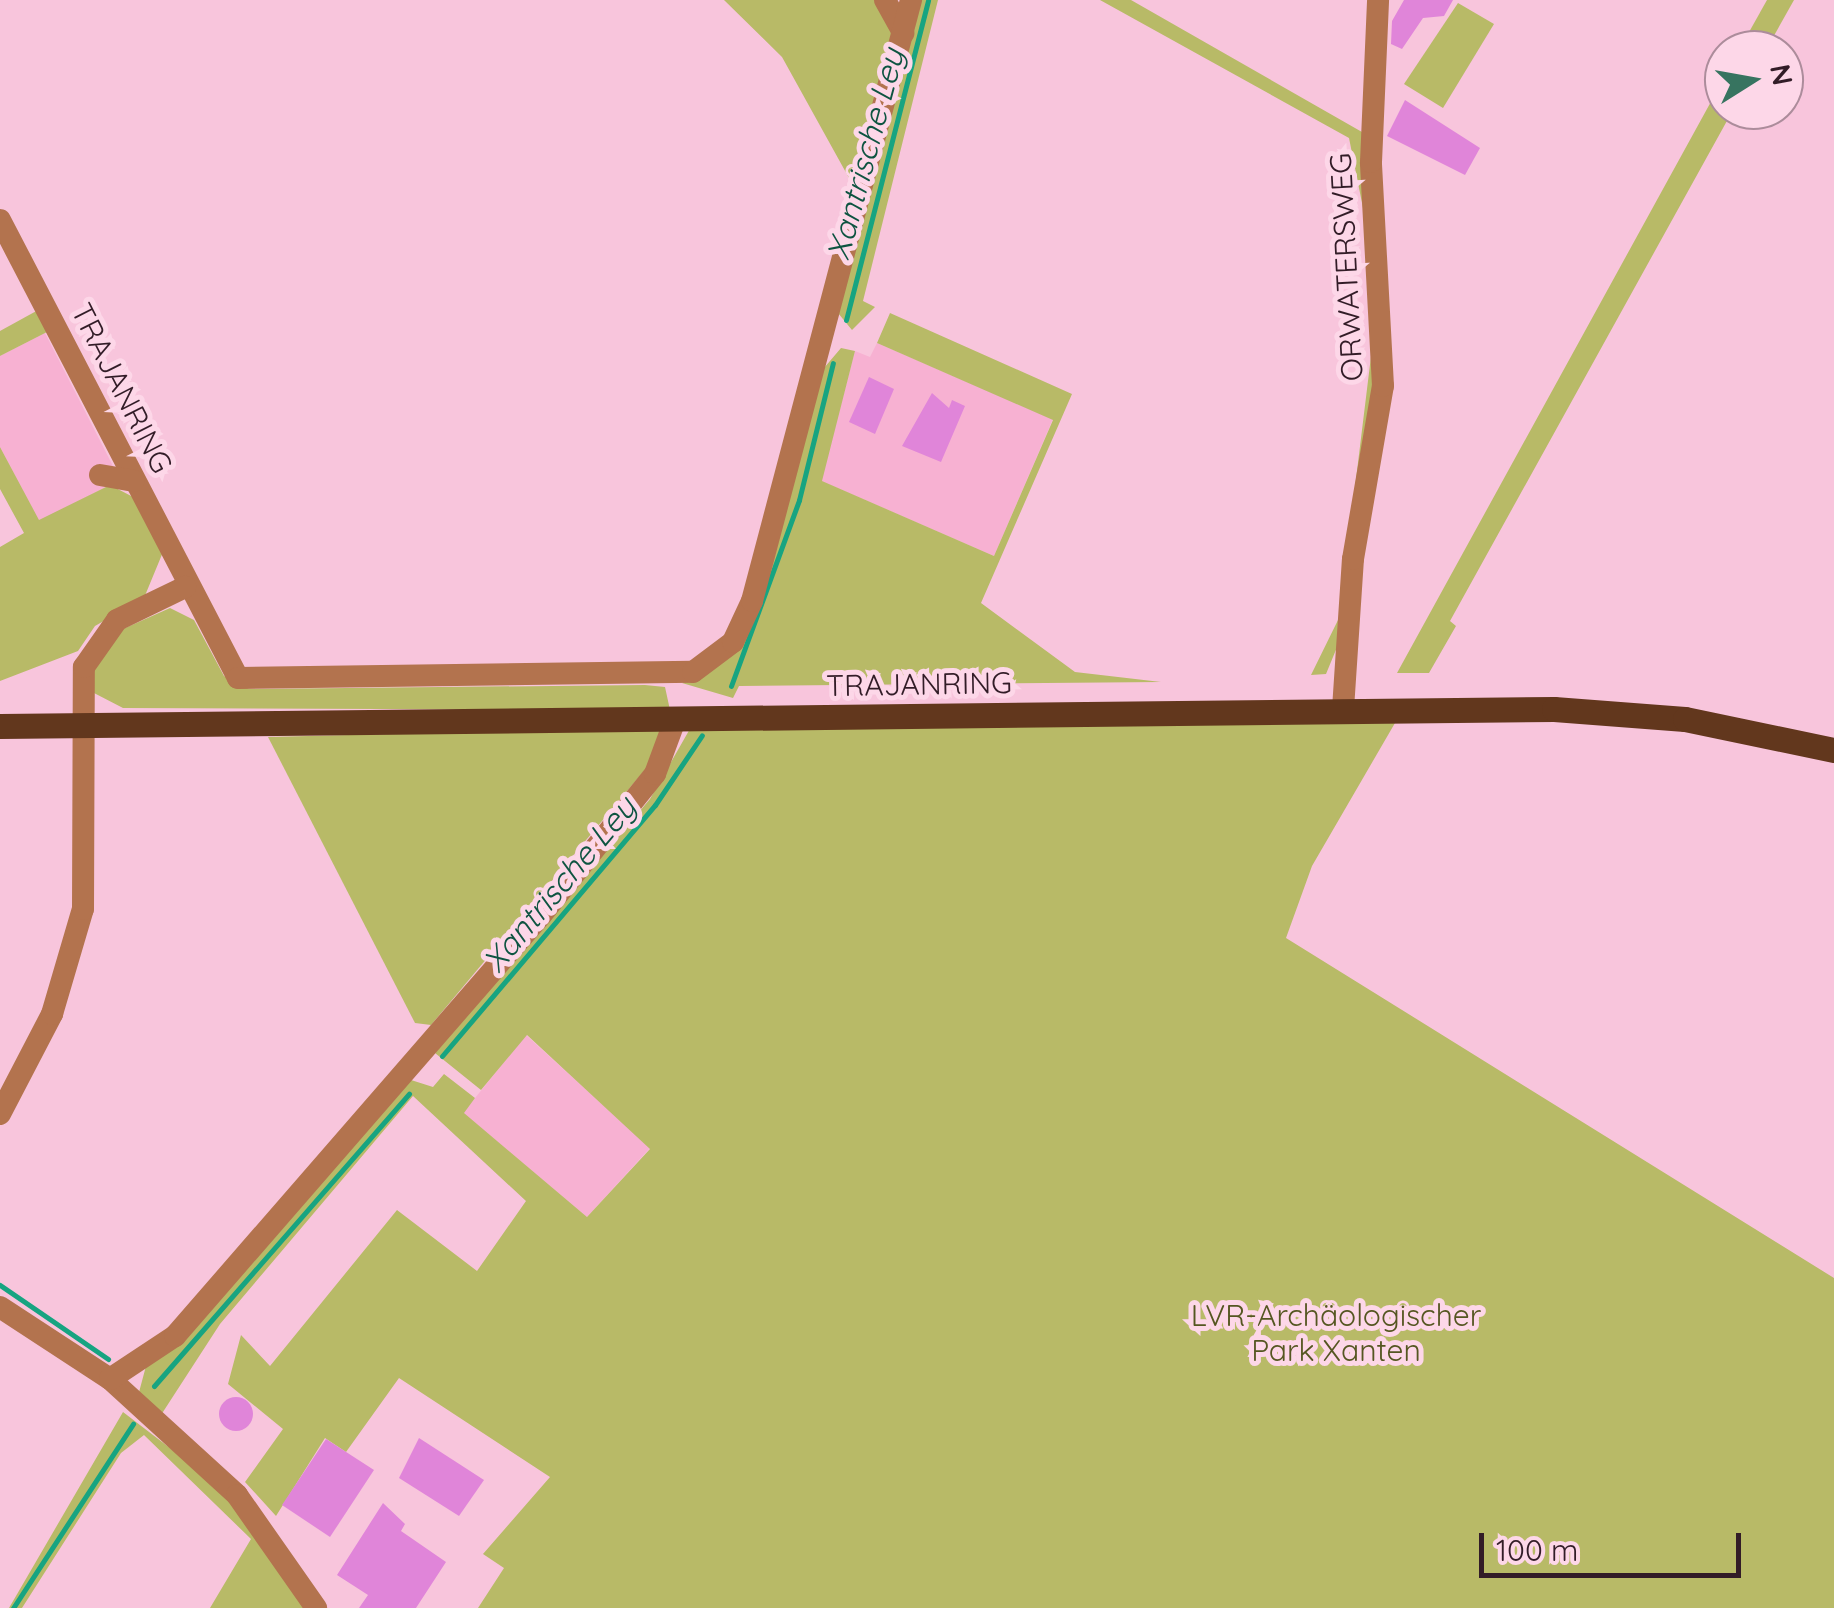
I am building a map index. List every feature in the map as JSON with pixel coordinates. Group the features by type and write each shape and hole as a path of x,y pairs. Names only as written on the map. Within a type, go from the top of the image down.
{"main road":[{"name":"TRAJANRING","path":"0,726 1343,709 1627,713 1834,750"}],"street":[{"path":"885,0 903,33"},
{"name":"TRAJANRING","path":"0,220 225,663 256,681 670,677 709,666 733,642 752,601 791,480 911,0"},
{"name":"ORWATERSWEG","path":"1343,709 1353,559 1383,386 1370,162 1378,0"},
{"path":"100,475 133,481"},
{"path":"0,1114 52,1014 83,909 85,724 92,645 117,620 185,587"},
{"path":"110,1378 176,1336 542,914 656,774 675,720"},
{"path":"0,1308 110,1378 237,1495 316,1608"}],"shaded area":[{"path":"45,333 115,470 110,485 39,521 0,447 0,356"},
{"path":"877,343 1053,419 994,556 821,481 855,351 870,357"},
{"path":"526,1035 650,1148 587,1217 463,1113"}],"green space":[{"path":"724,0 877,0 895,37 859,180 849,178 782,57"},
{"path":"916,0 938,0 863,301 875,307 852,330 838,313"},
{"path":"1100,0 1131,0 1362,132 1380,343 1340,640 1326,674 1311,675 1339,618 1373,340 1372,253 1349,138"},
{"path":"1767,0 1794,0 1777,30 1750,30"},
{"path":"1458,3 1494,24 1443,108 1404,84"},
{"path":"1704,114 1704,130 1722,130 1450,621 1456,626 1429,673 1397,673"},
{"path":"40,309 49,331 0,356 0,331"},
{"path":"890,313 1072,394 981,603 1075,672 1161,682 739,686 733,698 682,683 734,654 824,368 841,348 855,351 822,481 994,556 1053,420 877,343"},
{"path":"0,447 39,520 110,485 135,498 163,552 144,598 95,626 78,651 0,681 0,547 24,533 0,489"},
{"path":"170,608 194,620 224,676 249,689 645,685 665,687 670,710 123,708 94,693 90,665 114,633"},
{"name":"LVR-Archäologischer Park Xanten","path":"1395,723 1312,866 1286,938 1834,1278 1834,1608 478,1608 504,1568 483,1554 550,1477 399,1378 346,1452 325,1438 276,1516 245,1482 283,1429 228,1384 241,1335 270,1366 397,1210 477,1271 526,1201 413,1096 220,1324 161,1415 138,1396 146,1366 411,1080 433,1087 444,1074 475,1098 464,1113 587,1217 650,1149 527,1035 481,1090 435,1053 650,799 691,727"},
{"path":"668,727 664,747 431,1025 415,1023 268,737"},
{"path":"123,1412 222,1488 311,1608 210,1608 251,1539 144,1435 121,1453 22,1608 9,1608"}],"building":[{"path":"1404,0 1453,0 1444,16 1423,18 1402,49 1391,44 1392,21"},
{"path":"1405,100 1480,148 1465,175 1387,136"},
{"path":"869,377 894,389 875,434 849,422"},
{"path":"932,393 949,408 952,400 965,406 941,462 902,446"},
{"path":"236,1397 248,1402 253,1414 248,1426 236,1431 224,1426 219,1414 224,1402"},
{"path":"419,1438 484,1480 459,1516 399,1478"},
{"path":"326,1439 374,1470 330,1537 282,1505"},
{"path":"383,1503 405,1524 401,1531 446,1562 416,1608 359,1608 368,1595 337,1575"}],"waterway":[{"name":"Xantrische Ley","path":"846,320 928,0"},
{"name":"Xantrische Ley","path":"731,686 799,500 833,363"},
{"name":"Xantrische Ley","path":"442,1056 655,805 702,735"},
{"name":"Xantrische Ley","path":"154,1386 409,1094"},
{"path":"0,1285 108,1359"},
{"name":"Xantrische Ley","path":"13,1608 133,1424"}]}
